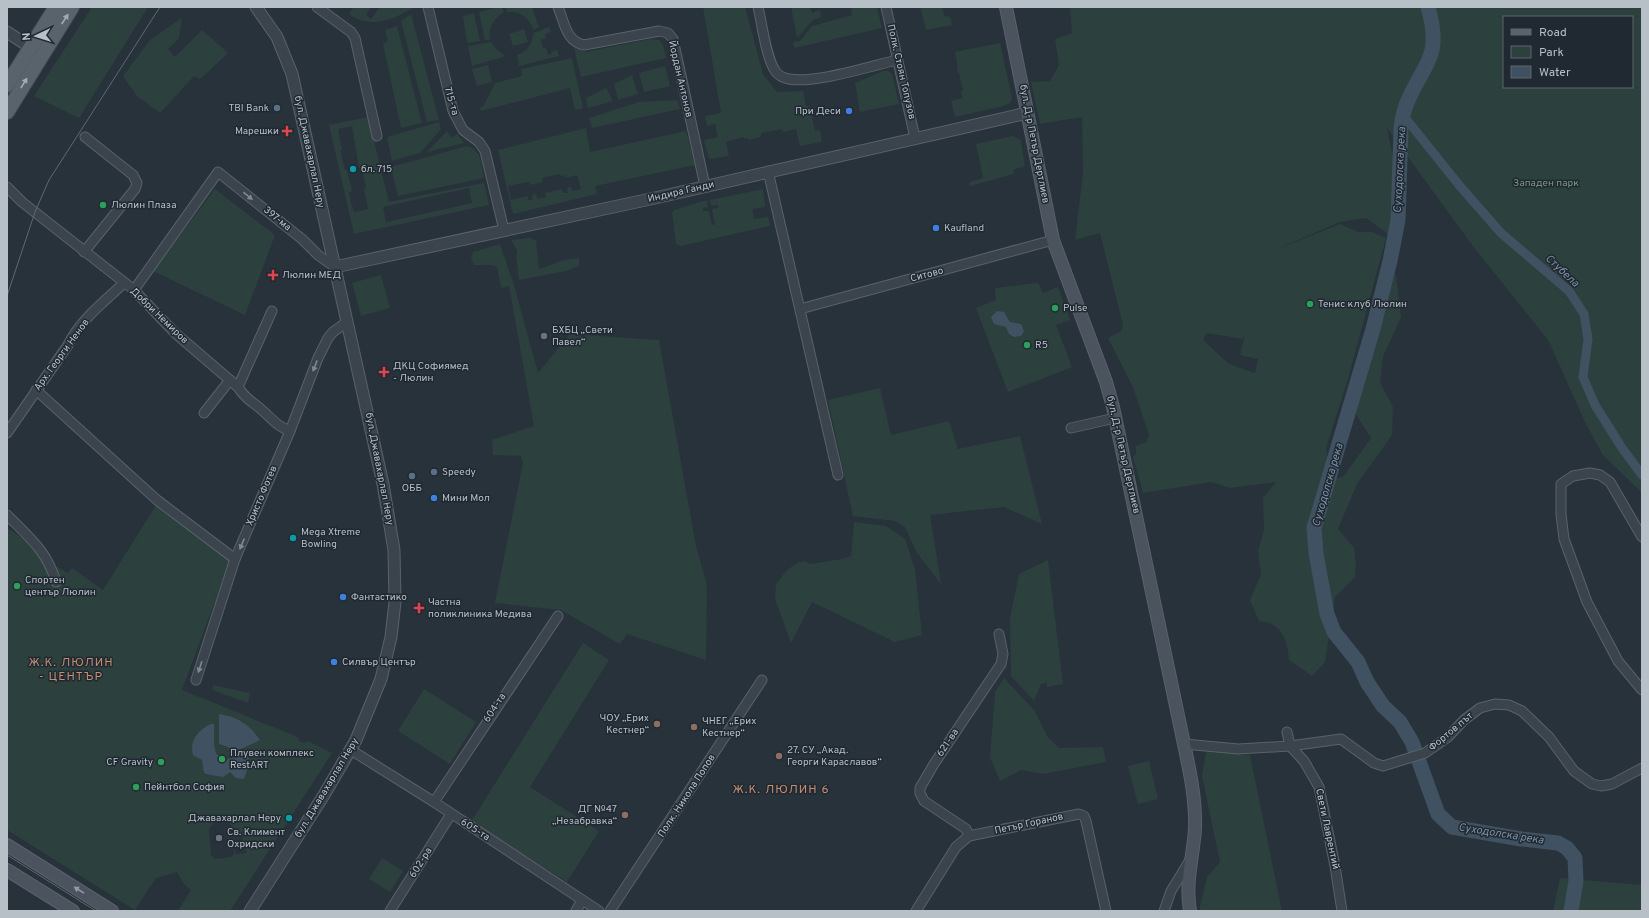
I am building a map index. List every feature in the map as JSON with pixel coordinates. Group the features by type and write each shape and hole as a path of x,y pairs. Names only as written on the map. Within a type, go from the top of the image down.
{"main road":[{"path":"7,112 56,7"},
{"path":"7,86 72,7"},
{"name":"бул. Д-р Петър Дертлиев","path":"1006,7 1053,240 1106,382 1115,418 1184,744 1195,808 1195,830 1188,881 1188,901 1190,911"},
{"path":"7,845 112,911"},
{"path":"7,870 73,911"}],"street":[{"name":"бул. Джавахарлал Неру","path":"250,911 324,796 356,740 381,679 391,637 395,580 394,550 387,504 292,74 277,37 256,7"},
{"path":"317,7 351,32 355,38 377,136"},
{"name":"715-та","path":"428,7 453,111 463,130 479,142 485,151 504,230"},
{"name":"Йордан Антонов","path":"558,7 569,36 580,44 584,45 659,31 668,33 673,39 705,186"},
{"path":"758,7 770,60 776,72 782,77 794,80 810,79 898,60"},
{"name":"Полк. Стоян Топузов","path":"886,7 915,138"},
{"path":"7,32 36,51"},
{"name":"Индира Ганди","path":"334,267 705,186 1027,113"},
{"path":"84,252 135,189 137,184 133,175 85,137"},
{"path":"768,171 838,475"},
{"name":"397-ма","path":"134,290 218,172 302,239 318,255 334,267"},
{"name":"Добри Немиров","path":"7,187 22,202 134,290 175,333 238,387 244,397 262,410 279,427 290,431"},
{"name":"Ситово","path":"800,309 1053,240"},
{"name":"Арх. Георги Ненов","path":"7,433 68,345 73,335 94,311 124,283"},
{"path":"238,387 272,311"},
{"name":"Христо Фотев","path":"196,680 235,559 290,431 318,358 328,338 333,332 347,322"},
{"path":"204,413 230,380"},
{"path":"36,390 157,500 235,559"},
{"path":"1071,428 1115,418"},
{"path":"1642,537 1610,482 1600,475 1590,473 1573,476 1561,484 1561,514 1564,539 1587,602 1618,661 1642,690"},
{"path":"7,515 38,546 52,569 56,582"},
{"name":"604-та","path":"434,802 558,616"},
{"name":"621-ва","path":"969,836 966,829 924,801 920,793 920,788 934,764 1001,664 1002,654 999,634"},
{"name":"Полк. Никола Попов","path":"610,911 762,680"},
{"name":"Фортов път","path":"1184,744 1238,749 1290,746 1341,739 1374,763 1383,766 1425,753 1448,737 1464,720 1480,708 1494,704 1509,706 1522,711 1548,737 1574,771 1592,784 1601,786 1612,784 1642,768"},
{"path":"1287,732 1290,746"},
{"name":"Свети Лаврентий","path":"1290,746 1304,761 1319,787 1335,866 1342,911"},
{"name":"605-та","path":"350,750 434,802 599,911"},
{"name":"602-ра","path":"390,911 452,814"},
{"name":"Петър Горанов","path":"916,911 956,846 969,836 1076,814 1081,815 1086,821 1106,911"},
{"path":"1164,911 1171,891 1190,860"},
{"path":"576,911 582,900"}],"green space":[{"path":"92,7 148,7 79,118 34,96"},
{"path":"354,7 371,7 366,15 371,19 379,8 378,7 415,7 391,19 374,22 358,19 349,14"},
{"path":"502,7 504,12 492,23 490,39 485,40 479,12"},
{"path":"506,7 532,7 539,27 533,30 532,25 527,18 520,14 507,12"},
{"path":"703,7 745,7 763,74 777,92 803,91 806,106 810,107 815,131 820,130 822,142 800,146 796,129 783,132 782,129 761,133 761,137 748,140 748,138 744,139 743,137 726,142 729,156 709,159 704,140 718,137 715,124 707,126 705,116 721,113"},
{"path":"791,7 810,7 812,13 820,10 821,17 813,20 797,38"},
{"path":"851,7 877,7 882,28 794,48 793,42 800,41 812,26 852,15"},
{"path":"920,7 942,7 945,17 950,16 952,25 926,30"},
{"name":"Западен парк","path":"1070,7 1642,7 1642,493 1602,454 1584,420 1548,340 1472,245 1387,128 1394,163 1394,217 1389,235 1366,218 1340,222 1261,256 1340,224 1358,232 1372,232 1386,238 1348,379 1326,448 1332,479 1343,477 1371,438 1353,410 1390,274 1396,275 1401,317 1383,357 1380,382 1393,407 1392,435 1357,484 1338,529 1354,548 1356,566 1355,577 1335,597 1325,662 1312,676 1289,660 1287,644 1280,630 1268,623 1259,621 1250,600 1261,575 1258,551 1264,530 1263,498 1276,482 1230,488 1211,482 1143,493 1133,457 1136,454 1136,446 1146,442 1149,435 1133,387 1108,338 1121,331 1123,325 1100,233 1075,240 1083,174 1082,117 1040,124 1031,82 1050,81 1059,65 1055,39 1072,33","holes":["1207,333 1243,339 1245,334 1240,355 1258,359 1255,373 1229,364 1203,340"]},
{"path":"474,13 480,41 467,43 463,16"},
{"path":"411,14 439,120 427,122 401,21"},
{"path":"182,18 179,38 168,49 175,57 202,30 228,53 200,79 194,76 160,113 137,96 123,76 150,40"},
{"path":"397,26 422,123 401,128 383,44 388,41 385,30"},
{"path":"549,27 551,32 545,34 546,38 541,40 543,48 546,47 548,55 557,50 559,56 519,66 517,55 529,47 532,41 533,33"},
{"path":"524,29 528,42 513,46 509,34"},
{"path":"651,39 659,40 663,45 666,58 581,77 574,48 586,52"},
{"path":"491,42 496,49 504,55 503,57 472,66 468,46"},
{"path":"1000,43 1012,98 1010,103 1004,106 955,117 951,101 962,98 961,91 963,90 958,73 955,52"},
{"path":"572,58 583,108 575,110 570,88 481,111 480,107 483,107 495,83 522,76 521,69"},
{"path":"488,65 492,82 477,86 472,69"},
{"path":"665,66 670,86 644,92 639,73"},
{"path":"883,71 888,71 892,74 899,104 860,112 855,83"},
{"path":"632,75 638,94 618,100 614,84"},
{"path":"606,88 613,101 588,108 586,98"},
{"path":"677,100 680,109 592,128 589,118 639,102"},
{"path":"368,117 389,202 484,183 489,205 354,234 329,125","holes":["352,126 359,168 361,167 366,187 364,188 368,209 354,212 349,192 352,191 340,150 342,150 338,129","469,188 472,203 386,222 383,207"]},
{"path":"439,122 441,129 420,153 392,161 387,137"},
{"path":"586,128 590,152 686,131 695,165 595,186 597,194 513,214 498,150","holes":["560,174 560,176 564,175 565,178 577,175 581,189 572,191 571,187 567,188 568,193 563,193 562,189 545,193 546,197 537,199 536,194 532,195 533,199 529,201 527,196 511,200 508,186 529,182 530,185 543,182 542,178"]},
{"path":"447,131 451,138 457,134 464,143 427,152"},
{"path":"1013,136 1021,140 1025,166 1013,170 1014,174 970,186 970,182 983,178 976,144"},
{"path":"467,146 476,150 480,158 484,178 398,196 391,167"},
{"path":"215,189 275,235 245,315 153,271"},
{"path":"763,189 765,207 752,209 754,219 768,217 770,226 681,246 676,244 672,213 674,210 707,200 708,207 703,208 703,211 709,211 712,225 715,224 712,209 718,208 718,205 711,206 710,200"},
{"path":"530,238 536,241 539,269 564,260 579,258 579,266 566,271 519,280 516,256 517,250 511,240"},
{"path":"500,244 514,285 538,373 570,334 659,340 696,546 707,585 706,660 627,634 620,644 561,610 495,603 523,463 521,456 493,455 492,440 534,426 509,286 501,288 497,267 491,265 474,265 471,259 473,252"},
{"path":"381,275 390,308 361,316 352,283"},
{"name":"R5","path":"1038,283 1043,293 1058,287 1070,320 1056,325 1072,367 1008,392 976,308 996,300 995,288"},
{"path":"880,388 891,435 949,421 958,449 1020,436 1042,524 1004,507 930,515 941,584 917,553 905,527 895,521 853,516 828,400"},
{"path":"158,502 231,558 182,690 298,737 299,741 304,743 308,741 332,753 230,911 178,911 191,890 184,884 177,872 156,878 135,910 7,830 7,528 29,542 45,560 68,573 72,568 103,590","holes":["216,819 226,819 233,828 234,854 231,857 215,859 211,855 209,829","234,830 243,837 242,843 247,853 235,854"]},
{"path":"854,522 886,526 905,539 915,569 922,635 895,642 812,602 791,643 775,599 776,584 787,570 797,563 804,561 810,564 842,559 851,556"},
{"path":"1048,560 1063,684 1047,687 1047,683 1041,684 1034,701 1011,676 1010,618 1019,574"},
{"path":"583,643 609,660 530,787 599,831 567,882 471,822"},
{"path":"1004,678 1034,710 1047,736 1059,748 1103,747 1106,762 1043,774 1021,770 1000,781 990,757 995,692"},
{"path":"213,685 250,693 248,703 212,690"},
{"path":"424,689 476,722 450,764 398,731"},
{"path":"1206,752 1250,755 1282,911 1199,911 1207,877 1220,862 1202,776"},
{"path":"1149,761 1158,799 1138,804 1128,766"},
{"path":"382,858 403,871 390,892 369,879"},
{"path":"1560,878 1642,885 1642,911 1553,911"}],"water":[{"path":"997,311 1004,312 1010,322 1021,324 1024,331 1021,336 1014,337 1009,334 1006,327 994,324 991,317"},
{"path":"219,714 232,717 242,722 252,730 260,740 233,753 228,747 219,744"},
{"path":"214,724 214,744 216,754 224,757 225,760 249,753 248,767 244,779 236,778 230,772 223,777 204,773 202,760 193,755 192,745 196,736 202,729"}],"waterway":[{"name":"Суходолска река","path":"1428,7 1433,28 1433,45 1428,62 1408,100 1403,116 1401,129 1398,220 1390,261 1373,329 1314,528 1316,553 1327,614 1334,632 1358,662 1367,682 1383,706 1400,722 1412,742 1438,814 1452,827 1521,839 1558,843 1567,848 1575,858 1576,881 1571,911"},
{"name":"Стубела","path":"1403,115 1459,185 1501,233 1569,291 1584,314 1588,339 1583,377 1595,405 1622,448 1642,475"}],"tram line":[{"path":"7,296 35,212 49,180 160,7"},
{"path":"7,855 96,911"}],"place":[{"name":"TBI Bank","path":"277,108"},
{"name":"При Деси","path":"849,111"},
{"name":"Марешки","path":"287,131"},
{"name":"бл. 715","path":"353,169"},
{"name":"Люлин Плаза","path":"103,205"},
{"name":"Kaufland","path":"936,228"},
{"name":"Люлин МЕД","path":"273,275"},
{"name":"Тенис клуб Люлин","path":"1310,304"},
{"name":"Pulse","path":"1055,308"},
{"name":"БХБЦ „Свети Павел“","path":"544,336"},
{"name":"R5","path":"1027,345"},
{"name":"ДКЦ Софиямед - Люлин","path":"384,372"},
{"name":"Speedy","path":"434,472"},
{"name":"ОББ","path":"412,476"},
{"name":"Мини Мол","path":"434,498"},
{"name":"Mega Xtreme Bowling","path":"293,538"},
{"name":"Спортен център Люлин","path":"17,586"},
{"name":"Фантастико","path":"343,597"},
{"name":"Частна поликлиника Медива","path":"419,608"},
{"name":"Силвър Център","path":"334,662"},
{"name":"ЧОУ „Ерих Кестнер“","path":"657,724"},
{"name":"ЧНЕГ „Ерих Кестнер“","path":"694,727"},
{"name":"27. СУ „Акад. Георги Караславов“","path":"779,756"},
{"name":"Плувен комплекс RestART","path":"222,759"},
{"name":"CF Gravity","path":"161,762"},
{"name":"Пейнтбол София","path":"136,787"},
{"name":"ДГ №47 „Незабравка“","path":"625,815"},
{"name":"Джавахарлал Неру","path":"289,818"},
{"name":"Св. Климент Охридски","path":"219,838"}],"district":[{"name":"Ж.К. ЛЮЛИН - ЦЕНТЪР","path":"71,670"},
{"name":"Ж.К. ЛЮЛИН 6","path":"781,790"}]}
